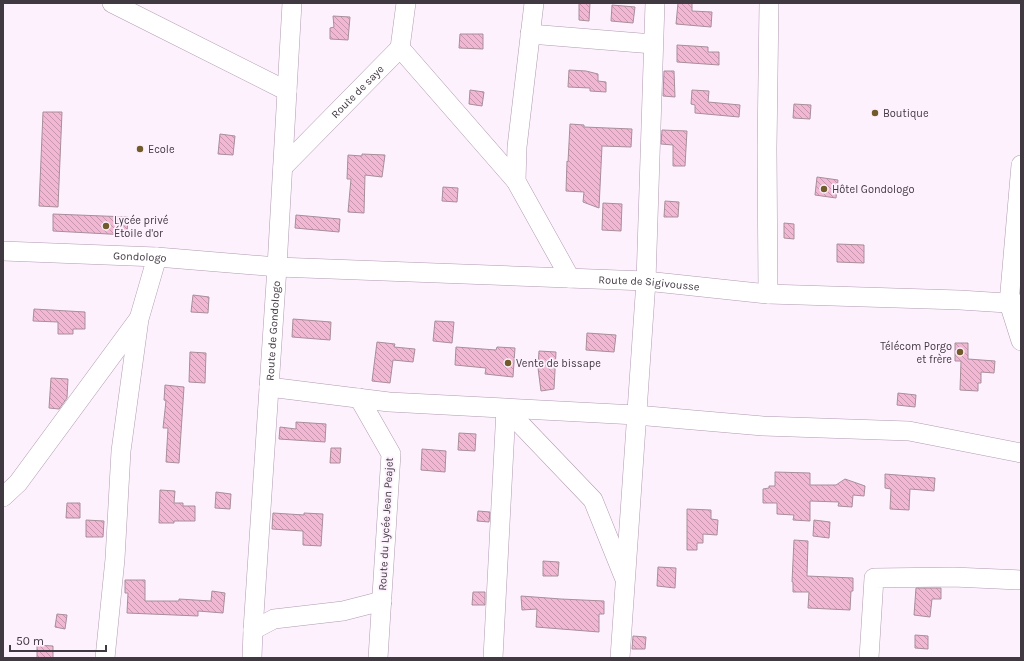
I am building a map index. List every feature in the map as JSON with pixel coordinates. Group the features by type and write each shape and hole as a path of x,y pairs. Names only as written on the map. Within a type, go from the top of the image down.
{"street":[{"path":"112,3 287,91"},
{"name":"Route de Gondologo","path":"252,658 292,3"},
{"path":"406,3 400,48 516,181 570,278"},
{"path":"516,181 518,147 534,3"},
{"path":"620,658 646,280 655,3"},
{"path":"768,3 768,294"},
{"path":"530,34 653,44"},
{"name":"Route de saye","path":"283,167 400,48"},
{"path":"1021,165 1015,304 1021,341"},
{"name":"Gondologo","path":"3,251 157,257 277,266"},
{"path":"105,658 115,559 121,451 139,319 157,257"},
{"name":"Route de Sigivousse","path":"277,266 646,280 768,294 960,300 1015,304"},
{"path":"3,496 18,483 139,319"},
{"path":"269,388 389,402 636,416 763,426 909,431 1021,453"},
{"name":"Route du Lycée Jean Peajet","path":"359,398 391,454 378,658"},
{"path":"506,409 593,500 625,581"},
{"path":"493,658 506,409"},
{"path":"869,658 874,578 952,577 1021,580"},
{"path":"253,630 274,619 343,611 382,601"}],"building":[{"path":"579,3 590,3 589,21 579,20"},
{"path":"678,3 692,3 692,11 712,12 711,27 676,24"},
{"path":"612,5 635,7 633,23 611,21"},
{"path":"333,16 350,17 348,40 330,39 330,28 334,27"},
{"path":"460,34 483,34 483,49 459,48"},
{"path":"677,45 708,47 708,52 719,52 719,65 677,62"},
{"path":"569,70 586,71 598,74 598,81 606,82 606,92 590,91 590,88 568,87"},
{"path":"664,71 674,71 675,97 663,96"},
{"path":"470,90 484,92 482,106 469,104"},
{"path":"692,90 709,91 708,102 740,105 739,117 695,113 695,105 691,104"},
{"path":"794,104 811,105 810,119 793,118"},
{"path":"43,112 62,112 58,207 39,206"},
{"path":"570,124 584,125 584,127 632,129 631,147 602,146 599,208 583,202 584,192 566,191"},
{"path":"662,130 687,131 685,166 673,166 673,145 661,144"},
{"path":"220,134 235,136 233,155 218,154"},
{"path":"362,154 385,155 382,177 365,175 364,213 348,212 351,179 347,179 348,155 362,156"},
{"path":"817,177 838,180 836,198 815,195"},
{"path":"443,187 458,188 457,202 442,201"},
{"path":"665,201 679,202 678,217 664,217"},
{"path":"603,203 622,204 621,231 602,230"},
{"path":"53,214 128,217 127,235 53,231"},
{"path":"296,215 340,219 339,232 295,228"},
{"path":"784,223 794,224 794,239 784,238"},
{"path":"837,244 864,245 864,263 837,262"},
{"path":"193,295 209,297 208,313 191,312"},
{"path":"34,309 85,312 85,329 73,329 73,334 58,334 58,322 33,321"},
{"path":"293,319 331,322 330,340 292,337"},
{"path":"435,321 454,322 452,343 433,341"},
{"path":"587,333 616,335 614,352 586,350"},
{"path":"377,342 395,344 394,347 415,349 413,362 393,360 390,383 372,381"},
{"path":"955,343 968,343 968,359 995,361 994,373 981,372 981,383 978,383 978,391 960,390 961,361 955,361"},
{"path":"456,347 496,350 497,347 515,348 513,377 485,374 486,368 455,365"},
{"path":"539,351 556,352 554,389 541,391 538,368"},
{"path":"190,352 206,353 205,383 189,382"},
{"path":"51,378 68,379 67,398 59,409 49,408"},
{"path":"165,385 184,387 179,463 166,462 168,428 163,428 166,401 164,400"},
{"path":"898,393 916,395 915,407 897,405"},
{"path":"296,422 326,424 325,442 279,439 280,427 296,429"},
{"path":"459,433 476,434 475,451 458,450"},
{"path":"331,448 341,448 340,463 330,463"},
{"path":"422,449 446,451 445,472 421,470"},
{"path":"775,472 810,473 810,485 836,485 845,479 865,486 864,496 853,495 852,507 838,506 839,502 810,501 810,521 793,520 794,515 777,514 777,503 763,503 763,489 769,488 769,486 775,486"},
{"path":"885,474 935,478 934,491 910,489 909,510 890,509 891,489 885,488"},
{"path":"160,490 175,491 174,503 183,503 183,506 195,506 195,521 159,523"},
{"path":"216,492 231,494 230,509 215,508"},
{"path":"67,503 80,503 80,518 66,518"},
{"path":"687,509 711,510 711,519 718,520 717,535 703,534 703,543 697,543 697,550 687,550"},
{"path":"478,511 490,512 489,522 477,521"},
{"path":"273,513 304,515 304,513 323,514 321,546 303,545 303,531 272,529"},
{"path":"86,520 104,521 103,537 86,537"},
{"path":"814,520 830,522 829,538 813,536"},
{"path":"794,540 808,541 807,576 853,578 853,591 851,591 850,610 808,608 809,592 793,592"},
{"path":"543,561 559,562 558,576 543,576"},
{"path":"658,567 676,568 675,588 657,586"},
{"path":"125,580 145,580 145,601 179,601 179,599 211,601 212,591 225,593 223,613 198,611 198,616 127,613 128,593 125,593"},
{"path":"916,588 941,588 941,599 932,599 930,617 914,615"},
{"path":"473,592 485,592 485,605 472,605"},
{"path":"521,596 604,601 604,614 599,614 599,632 536,627 537,609 522,610"},
{"path":"57,614 67,615 65,629 55,627"},
{"path":"915,635 928,636 928,649 915,648"},
{"path":"633,636 646,637 645,649 632,649"},
{"path":"37,645 53,646 53,658 37,658"}],"place":[{"name":"Boutique","path":"875,113"},
{"name":"Ecole","path":"140,149"},
{"name":"Hôtel Gondologo","path":"824,189"},
{"name":"Lycée privé Étoile d'or","path":"106,226"},
{"name":"Télécom Porgo et frère","path":"960,352"},
{"name":"Vente de bissape","path":"508,363"}]}
